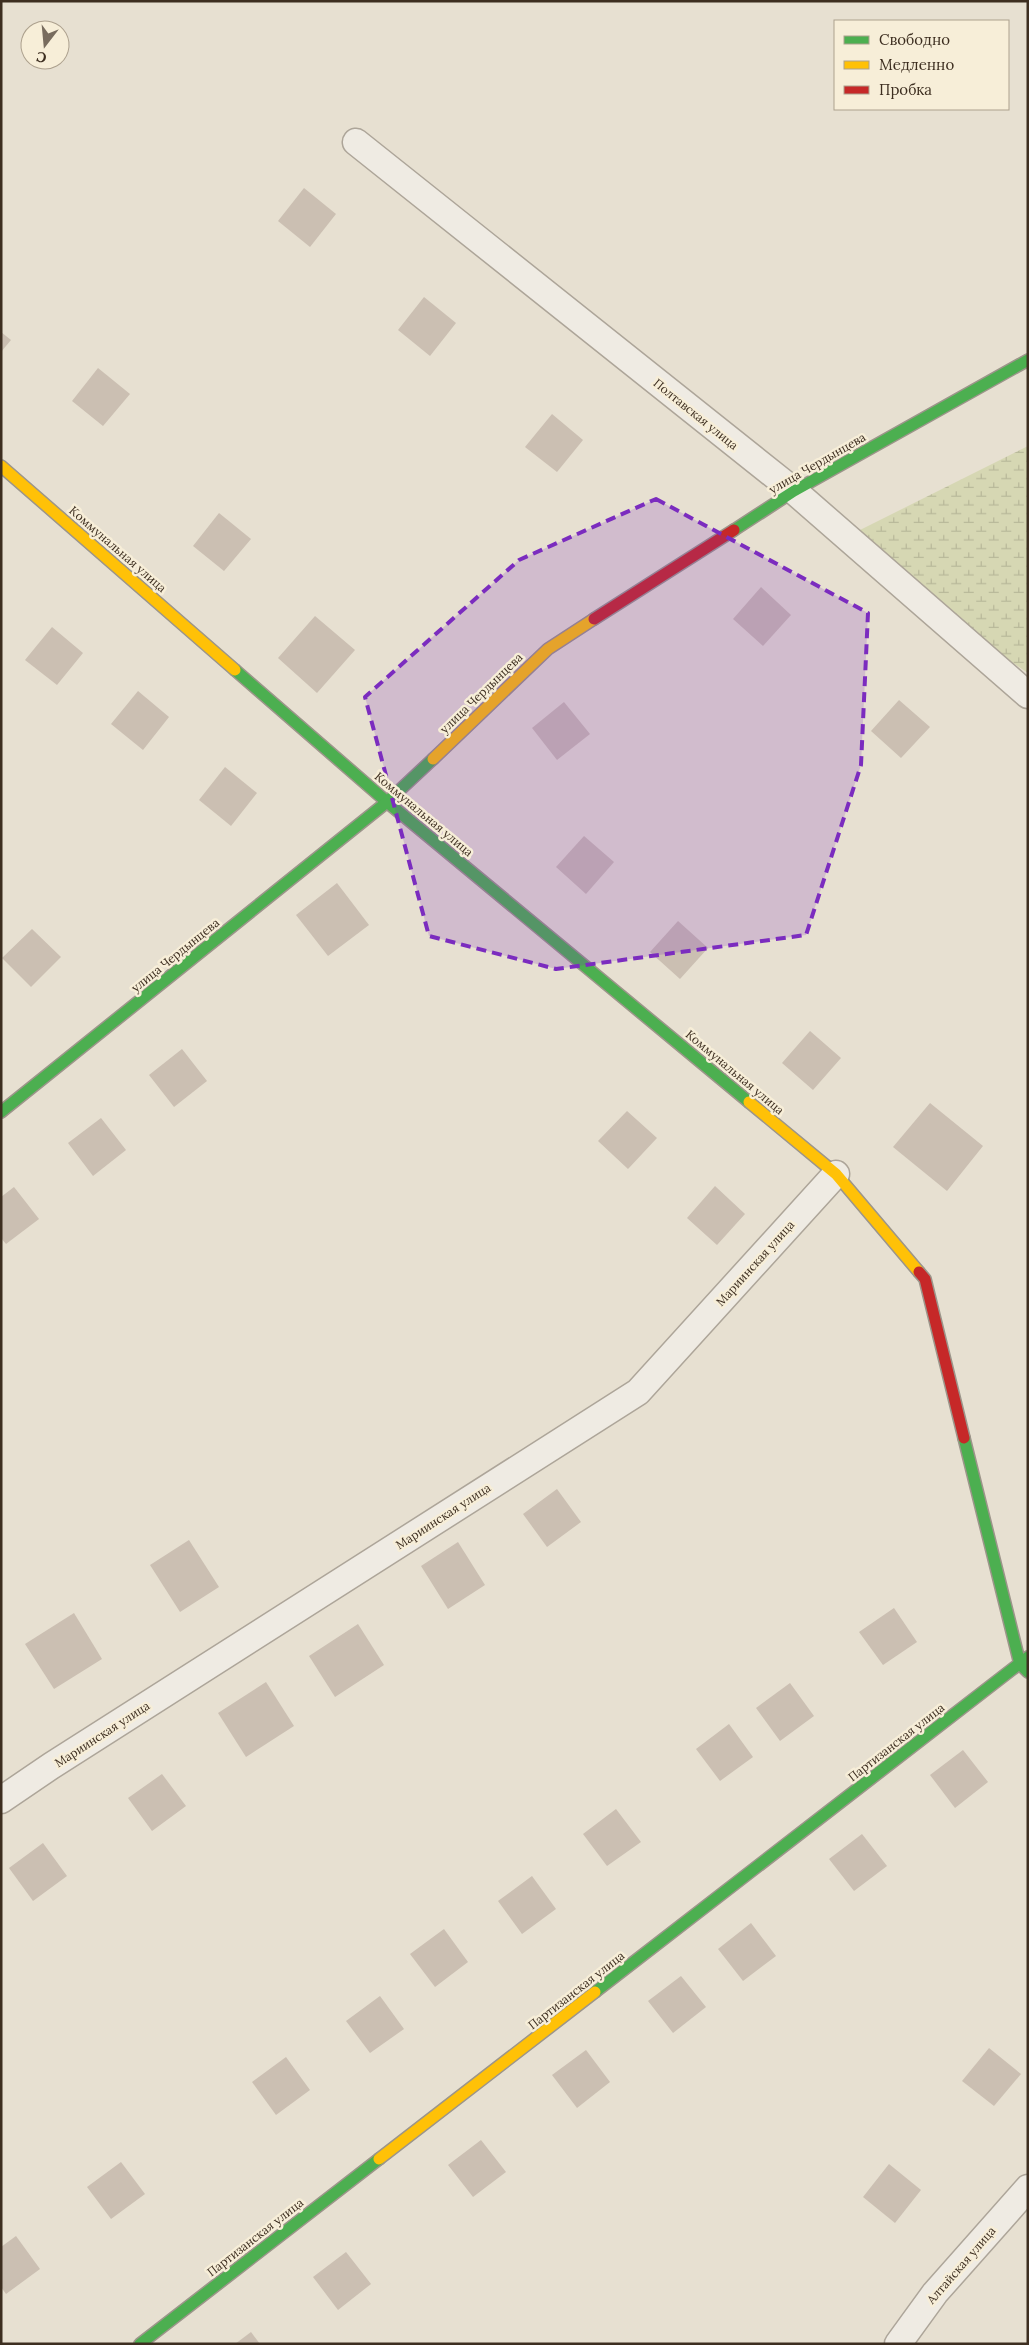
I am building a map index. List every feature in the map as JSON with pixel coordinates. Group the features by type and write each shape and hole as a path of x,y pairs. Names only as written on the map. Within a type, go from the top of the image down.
{"street":[{"name":"Полтавская улица","path":"356,142 794,491 1028,695"},
{"name":"улица Чердынцева","path":"1,1112 387,802 548,648 794,491 1028,360"},
{"name":"Коммунальная улица","path":"1,466 387,802 836,1174 925,1279 1025,1664"},
{"name":"Мариинская улица","path":"1,1800 51,1766 638,1392 836,1174"},
{"name":"Партизанская улица","path":"140,2344 1025,1664"},
{"name":"Алтайская улица","path":"898,2344 935,2294 1028,2188"}],"highlighted area":[{"path":"656,499 868,613 861,765 806,935 556,969 429,936 365,697 519,560"}],"green space":[{"path":"1028,446 1028,673 834,543"}],"building":[{"path":"304,188 336,214 310,247 278,221"},
{"path":"424,297 456,323 430,356 398,330"},
{"path":"1,332 11,340 1,352"},
{"path":"98,368 130,394 103,426 72,401"},
{"path":"552,414 583,440 557,472 525,447"},
{"path":"219,513 251,539 224,571 193,546"},
{"path":"761,587 791,615 763,646 733,619"},
{"path":"315,616 355,650 317,693 278,658"},
{"path":"52,627 83,653 57,685 25,660"},
{"path":"138,691 169,717 143,750 111,724"},
{"path":"899,700 930,727 901,758 871,731"},
{"path":"564,702 590,734 557,760 532,728"},
{"path":"225,767 257,793 231,826 199,800"},
{"path":"584,836 614,862 586,894 556,867"},
{"path":"337,883 369,925 328,956 296,915"},
{"path":"678,921 708,948 680,979 650,952"},
{"path":"32,929 61,957 31,987 2,958"},
{"path":"810,1031 841,1058 813,1090 782,1063"},
{"path":"182,1049 207,1081 174,1107 149,1075"},
{"path":"930,1103 983,1146 947,1191 893,1147"},
{"path":"627,1111 657,1138 628,1169 598,1141"},
{"path":"101,1118 126,1150 93,1176 68,1143"},
{"path":"715,1186 745,1214 717,1245 687,1218"},
{"path":"14,1187 39,1219 6,1244 1,1238 1,1197"},
{"path":"557,1489 581,1522 547,1547 523,1514"},
{"path":"189,1540 219,1587 180,1612 150,1565"},
{"path":"458,1542 485,1585 448,1609 421,1566"},
{"path":"894,1608 917,1642 883,1665 859,1632"},
{"path":"74,1613 102,1659 54,1689 25,1644"},
{"path":"358,1624 384,1665 335,1697 309,1656"},
{"path":"266,1682 294,1726 246,1757 218,1713"},
{"path":"790,1683 814,1716 780,1741 756,1708"},
{"path":"729,1724 753,1757 720,1781 696,1749"},
{"path":"963,1750 988,1782 955,1808 930,1775"},
{"path":"162,1774 186,1806 152,1831 128,1798"},
{"path":"616,1809 641,1842 607,1866 583,1834"},
{"path":"862,1834 887,1866 854,1891 829,1859"},
{"path":"43,1843 67,1876 33,1901 9,1868"},
{"path":"532,1876 556,1909 522,1934 498,1901"},
{"path":"751,1923 776,1956 743,1981 718,1949"},
{"path":"444,1929 468,1962 435,1987 410,1954"},
{"path":"681,1976 706,2007 673,2033 648,2001"},
{"path":"380,1996 404,2029 370,2053 346,2021"},
{"path":"989,2048 1021,2074 994,2106 962,2081"},
{"path":"586,2050 610,2082 577,2108 552,2075"},
{"path":"286,2057 310,2090 276,2115 252,2082"},
{"path":"481,2140 506,2172 473,2197 448,2165"},
{"path":"121,2162 145,2194 111,2219 87,2187"},
{"path":"889,2164 921,2190 895,2223 863,2197"},
{"path":"16,2236 40,2269 6,2294 1,2287 1,2247"},
{"path":"346,2252 371,2284 338,2310 313,2277"},
{"path":"251,2332 260,2344 235,2344"}],"traffic: fast":[{"path":"734,530 794,491 1028,360"},
{"path":"235,670 387,802 749,1102"},
{"path":"1,1112 387,802 433,759"},
{"path":"964,1438 1020,1664 1028,1672"},
{"path":"595,1992 1028,1657"},
{"path":"140,2344 379,2159"}],"traffic: slow":[{"path":"1,466 235,670"},
{"path":"433,759 548,649 594,619"},
{"path":"749,1102 836,1174 919,1272"},
{"path":"379,2159 595,1992"}],"traffic: jam":[{"path":"594,619 734,530"},
{"path":"919,1272 925,1279 964,1438"}]}
